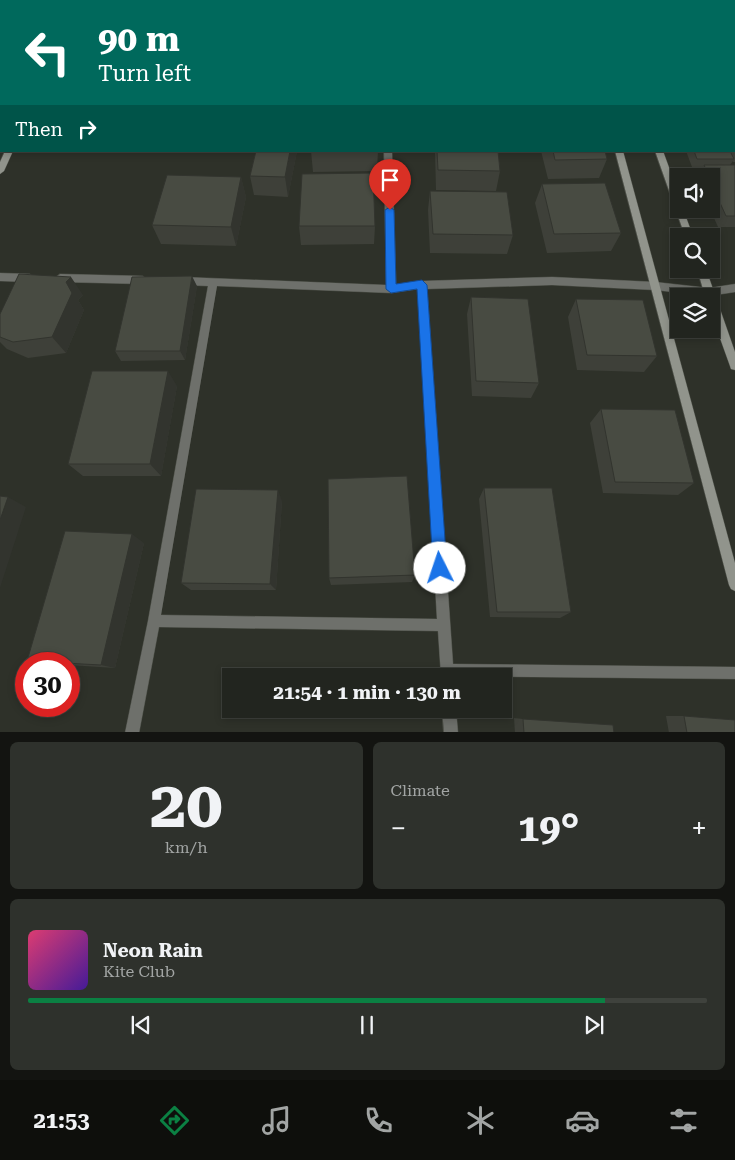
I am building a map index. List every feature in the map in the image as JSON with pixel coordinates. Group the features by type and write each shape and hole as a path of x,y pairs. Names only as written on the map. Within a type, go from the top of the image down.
{"street":[{"path":"0,171 9,152"},
{"path":"388,152 391,289"},
{"path":"619,152 735,585"},
{"path":"659,152 670,182"},
{"path":"0,277 155,280"},
{"path":"174,281 391,289 422,285 552,281 655,286 670,289"},
{"path":"132,732 154,622 213,282"},
{"path":"422,285 447,668"},
{"path":"720,293 735,288"},
{"path":"720,324 735,366"},
{"path":"154,622 444,625"},
{"path":"512,673 735,673"},
{"path":"450,718 451,732"}],"building":[{"path":"256,152 290,152 285,177 250,176"},
{"path":"437,152 498,152 500,171 438,170"},
{"path":"553,152 605,152 607,159 555,160"},
{"path":"694,152 730,152 734,159 697,159"},
{"path":"704,165 735,165 735,216 726,216 720,203 720,168 705,168"},
{"path":"373,173 375,226 299,226 302,174"},
{"path":"167,175 241,177 231,227 152,225"},
{"path":"605,183 621,233 554,234 542,184"},
{"path":"430,191 507,192 513,235 433,234"},
{"path":"19,274 71,277 66,282 72,293 52,337 13,342 0,337 0,314"},
{"path":"192,276 180,351 115,351 132,277"},
{"path":"471,297 528,299 539,383 476,381"},
{"path":"576,299 643,300 657,356 587,355"},
{"path":"92,371 168,371 150,464 68,464"},
{"path":"601,409 675,410 694,483 615,482"},
{"path":"407,476 415,575 329,578 328,479"},
{"path":"484,488 552,488 571,612 497,612"},
{"path":"196,489 278,490 270,584 181,583"},
{"path":"0,496 8,497 0,520"},
{"path":"65,531 132,534 101,665 80,664 80,652 30,652"},
{"path":"684,716 735,720 735,732 687,732"},
{"path":"523,719 613,725 614,732 524,732"}],"route":[{"path":"390,210 391,289 422,285 440,568"}]}
